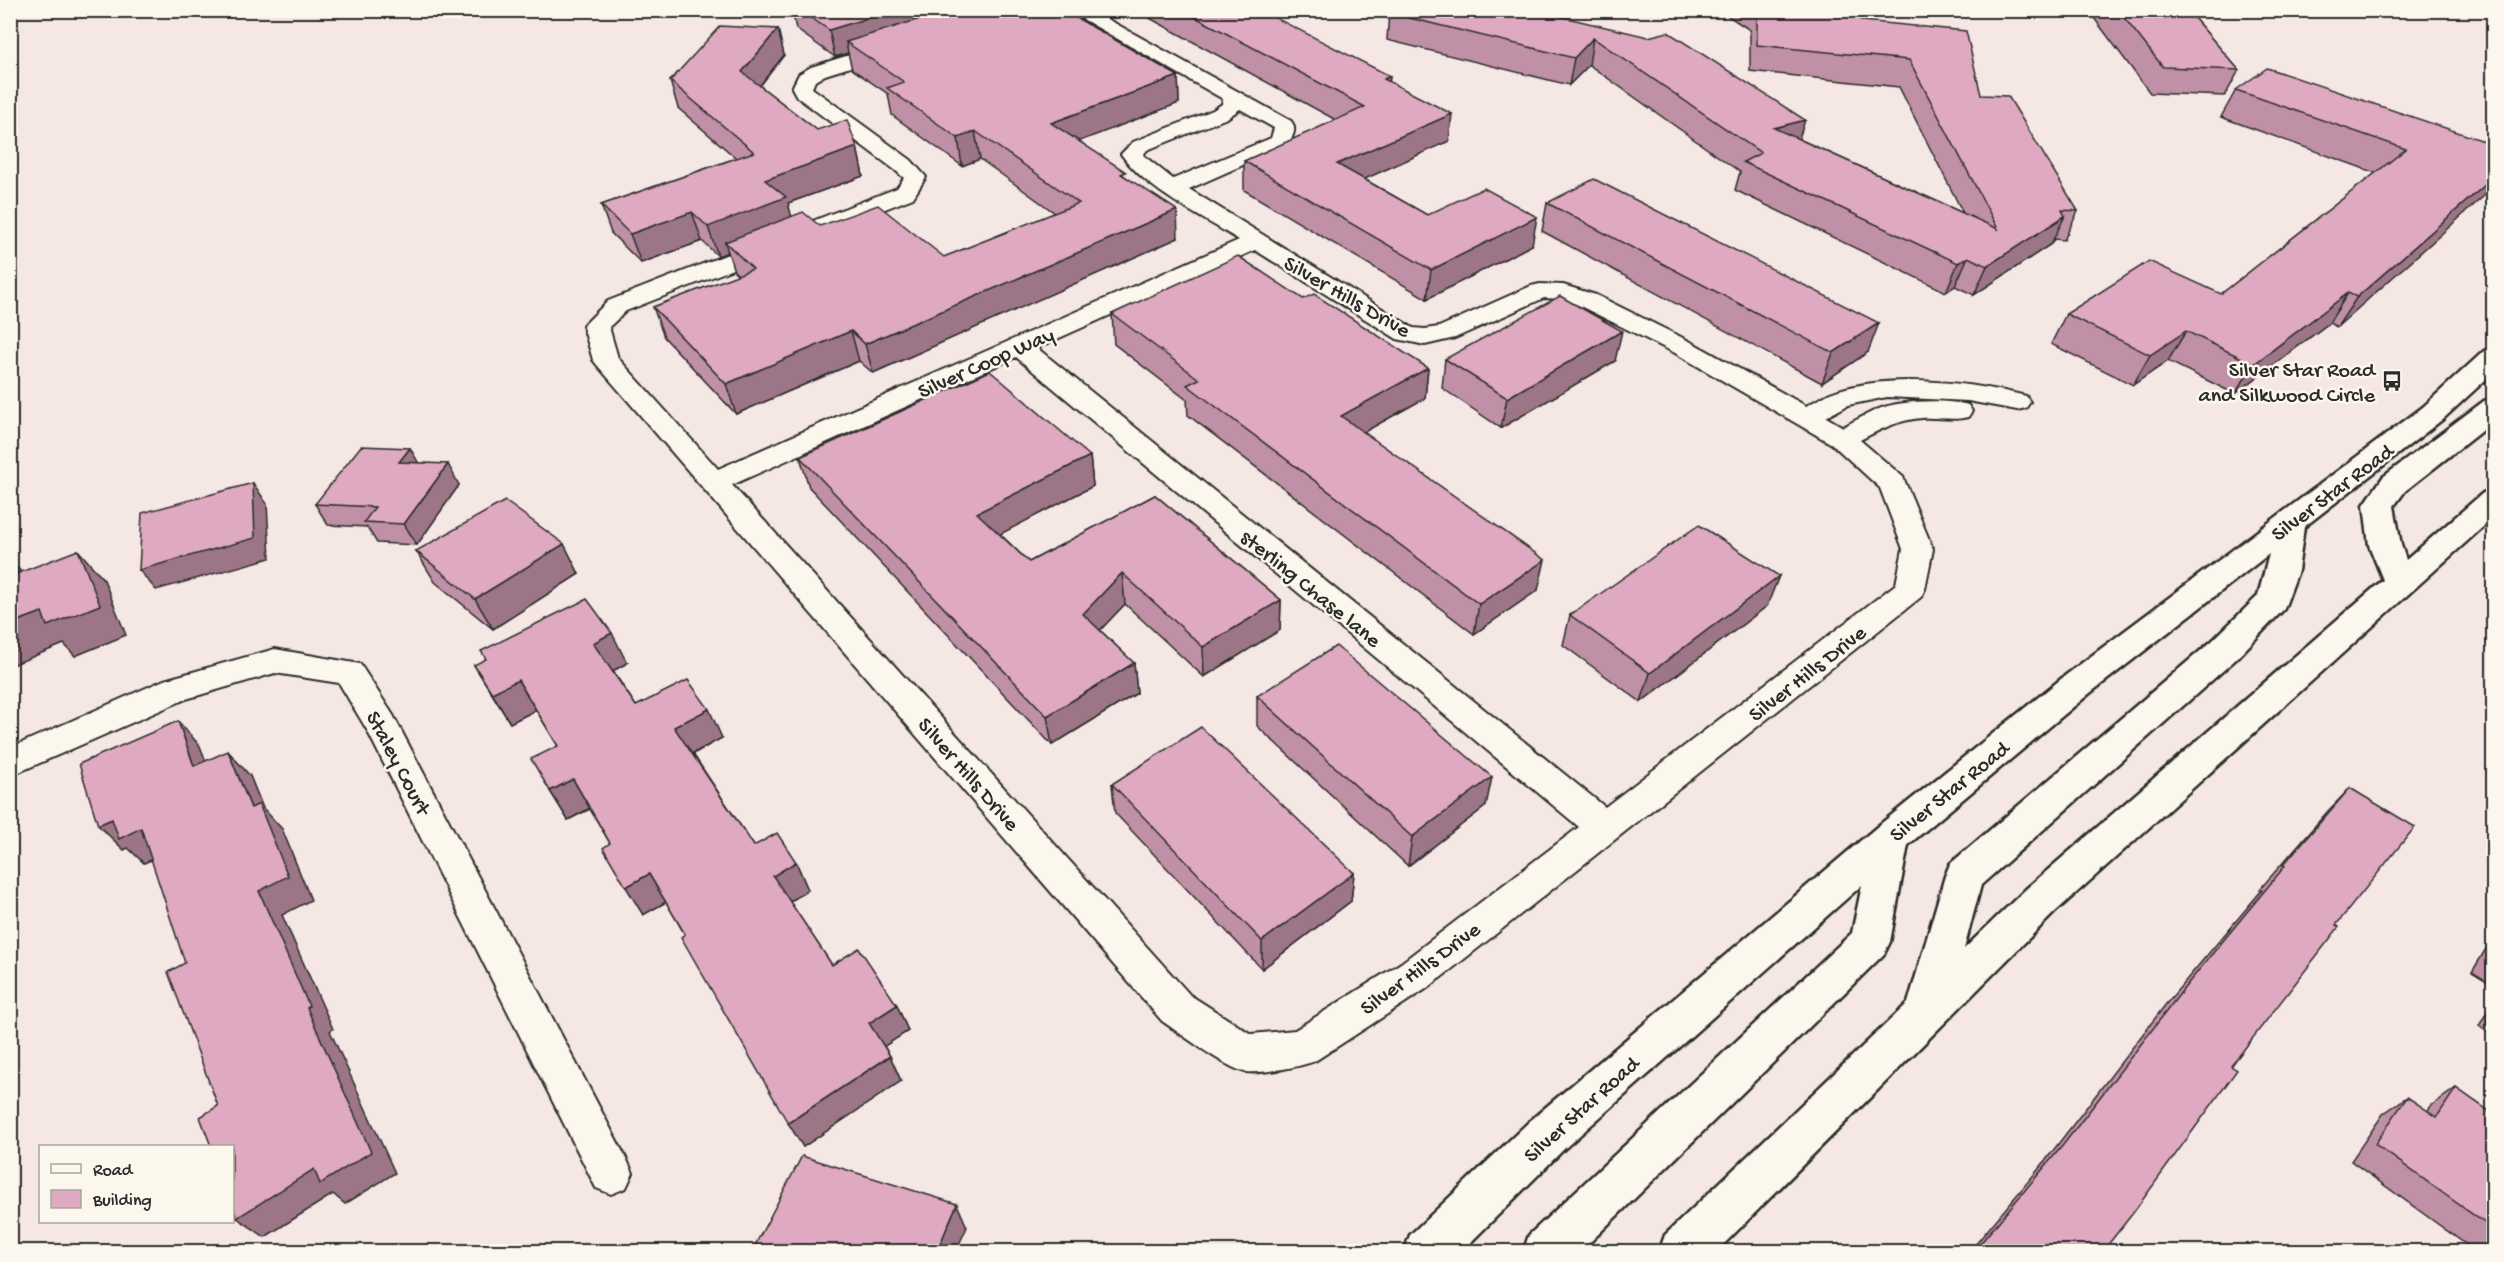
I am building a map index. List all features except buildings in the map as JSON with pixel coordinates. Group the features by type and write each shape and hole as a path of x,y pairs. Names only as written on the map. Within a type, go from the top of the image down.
{"main road":[{"name":"Silver Star Road","path":"1427,1251 1548,1134 1891,837 2078,684 2433,413 2493,357"},
{"path":"2399,581 2385,545 2379,505 2394,484 2493,407"},
{"path":"1682,1251 2040,901 2493,500"},
{"path":"1926,1013 1964,876 2224,650 2273,601 2282,571 2289,523"},
{"path":"1546,1251 1870,942 1891,837"}],"street":[{"path":"1076,10 1284,125 1284,133 1279,142 1172,188"},
{"name":"Silver Hills Drive","path":"922,38 818,71 806,78 803,83 804,93 903,165 915,177 905,193 617,306 596,326 606,360 1176,1008 1246,1053 1301,1048 1415,975 1911,589 1918,549 1893,484 1842,438 1684,348 1587,300 1563,292 1540,291 1446,333 1425,337 1406,334 1172,188 1151,174 1132,153 1140,146 1220,114 1231,107 1234,97"},
{"name":"Silver Coop Way","path":"713,482 1257,240"},
{"name":"sterling Chase lane","path":"1019,346 1605,828"},
{"path":"1806,417 1840,399 1887,389 1968,393 2016,402 1978,411 1922,410 1887,415 1842,438"},
{"name":"Staley Court","path":"10,763 176,689 275,661 350,673 381,724 611,1173"}],"place":[{"name":"Silver Star Road and Silkwood Circle","path":"2392,381"}]}
